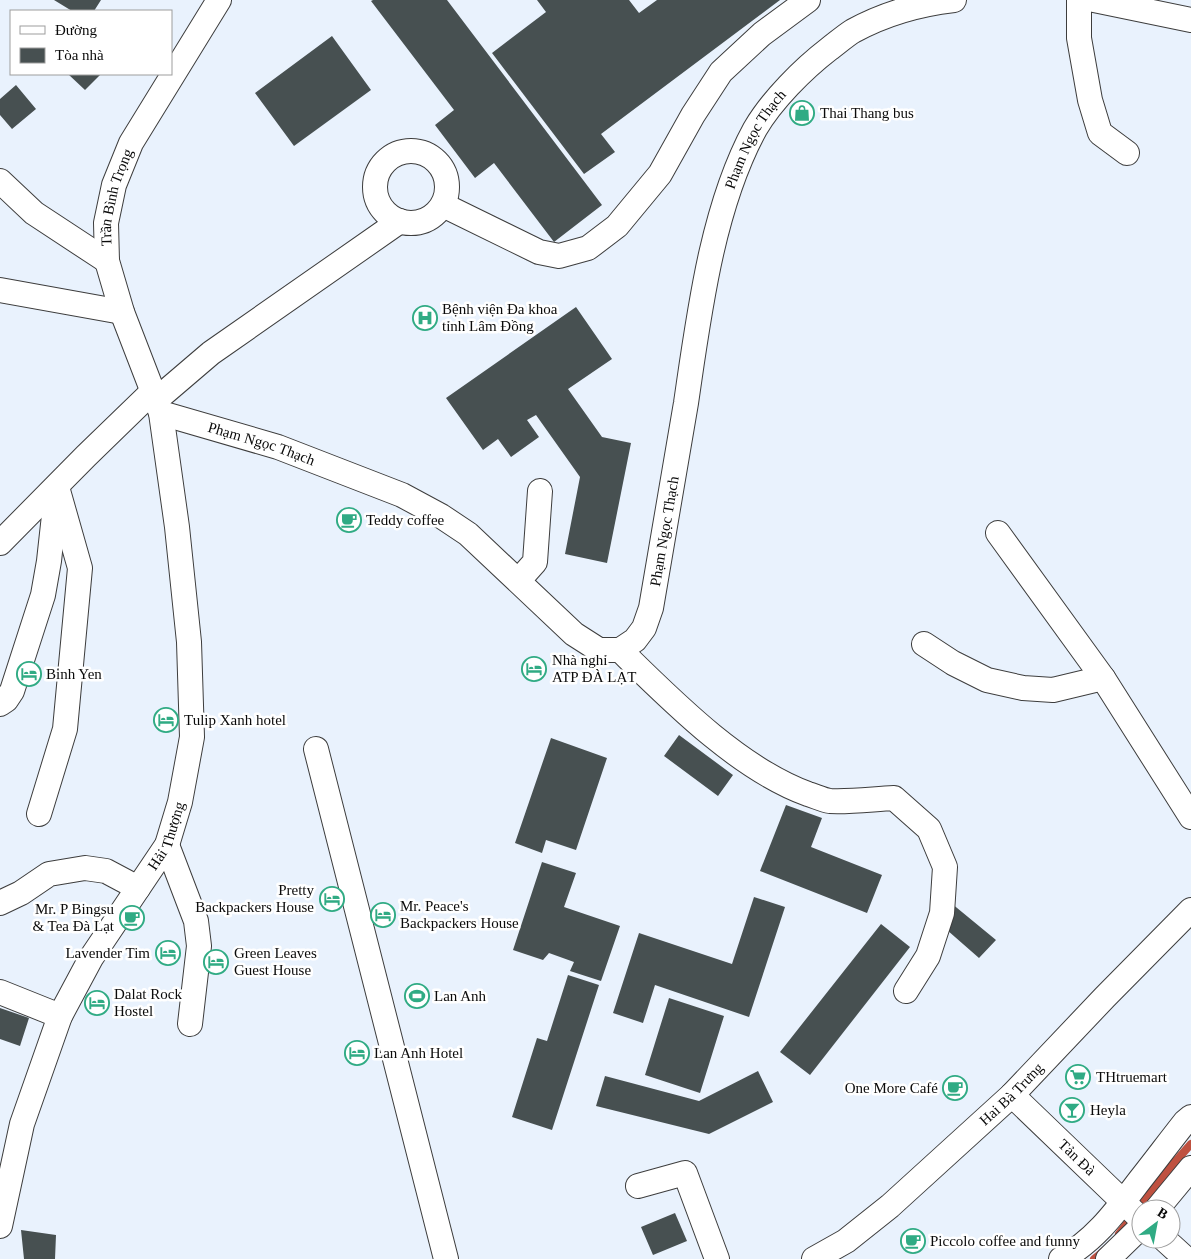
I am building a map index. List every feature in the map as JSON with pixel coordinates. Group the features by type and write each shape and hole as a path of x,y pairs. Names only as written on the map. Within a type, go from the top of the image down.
{"street":[{"name":"Trần Bình Trọng","path":"157,401 122,312 107,261 106,223 114,185 128,152 219,0"},
{"path":"443,205 539,252 559,256 588,248 617,226 660,174 693,115 721,72 762,34 808,0"},
{"name":"Phạm Ngọc Thạch","path":"157,401 402,495 468,534 519,580 574,634 599,650 620,650 635,640 644,628 652,608 677,462 697,328 718,227 736,171 756,129 771,106 811,63 853,32 890,14 954,0"},
{"path":"1079,0 1079,38 1090,100 1100,133 1127,153"},
{"path":"1094,0 1191,20"},
{"path":"413,151 424,154 435,160 443,170 447,181 447,194 443,205 435,214 424,221 412,223 400,221 390,216 382,208 375,186 377,175 391,157 413,151"},
{"path":"0,181 34,213 107,261"},
{"path":"0,544 86,456 157,401 211,353 400,221"},
{"path":"0,290 122,312"},
{"name":"Hải Thượng","path":"0,1226 22,1124 60,1016 91,958 166,845 180,802 192,737 189,642 177,527 157,401"},
{"path":"0,704 6,700 12,691 43,595 49,561 57,487"},
{"path":"39,814 65,729 80,568 57,487"},
{"path":"519,580 535,562 540,491"},
{"path":"998,533 1103,678 1191,817"},
{"path":"924,644 954,663 987,680 1023,688 1053,690 1103,678"},
{"path":"620,650 672,701 710,733 749,762 788,786 828,801 894,798 929,829 945,867 942,913 928,956 906,991"},
{"path":"316,749 446,1259"},
{"path":"166,845 196,921 199,946 190,1024"},
{"path":"0,903 21,893 49,874 85,868 106,871 138,888"},
{"name":"Hai Bà Trưng","path":"814,1259 846,1241 890,1206 1012,1095 1191,910"},
{"path":"0,992 60,1016"},
{"name":"Tản Đà","path":"1012,1095 1131,1210"},
{"path":"1061,1259 1077,1250 1100,1230 1185,1122 1191,1117"},
{"path":"1165,1199 1191,1168"},
{"path":"638,1186 685,1173 717,1259"},
{"path":"1108,1259 1131,1237"},
{"path":"1175,1249 1186,1259"}],"building":[{"path":"54,0 101,0 95,10 70,10"},
{"path":"447,0 602,205 554,242 494,163 475,178 435,125 454,110 371,1"},
{"path":"537,0 629,0 639,13 657,0 780,0 601,134 615,152 584,174 492,53 546,12"},
{"path":"332,36 371,90 294,146 255,93"},
{"path":"69,75 100,75 85,90"},
{"path":"16,85 36,109 12,129 0,115 0,99"},
{"path":"576,307 612,359 568,389 602,437 631,443 607,563 565,554 580,477 536,415 527,420 539,437 511,457 498,439 483,450 446,398"},
{"path":"679,735 733,775 718,796 664,756"},
{"path":"551,738 607,758 576,850 546,840 542,853 515,843"},
{"path":"786,805 822,818 811,847 882,875 867,913 760,871"},
{"path":"542,862 576,873 564,907 620,926 601,981 570,971 574,962 549,953 543,960 513,950"},
{"path":"754,897 785,907 749,1017 655,985 643,1023 613,1013 639,933 732,964"},
{"path":"951,903 996,940 979,958 947,930"},
{"path":"881,924 910,947 810,1075 780,1052"},
{"path":"568,975 599,985 552,1130 512,1117 537,1038 547,1041"},
{"path":"669,998 724,1016 700,1093 645,1075"},
{"path":"0,1008 29,1018 20,1046 0,1039"},
{"path":"758,1071 773,1102 709,1134 596,1106 605,1076 699,1101"},
{"path":"675,1213 687,1241 653,1255 641,1227"},
{"path":"21,1230 56,1235 55,1259 24,1259"}],"waterway":[{"path":"1119,1234 1168,1170 1191,1144"},
{"path":"1094,1259 1105,1250"}],"place":[{"name":"Thai Thang bus","path":"802,113"},
{"name":"Bệnh viện Đa khoa tỉnh Lâm Đồng","path":"425,318"},
{"name":"Teddy coffee","path":"349,520"},
{"name":"Nhà nghỉ ATP ĐÀ LẠT","path":"534,669"},
{"name":"Binh Yen","path":"29,674"},
{"name":"Tulip Xanh hotel","path":"166,720"},
{"name":"Pretty Backpackers House","path":"332,899"},
{"name":"Mr. Peace's Backpackers House","path":"383,915"},
{"name":"Mr. P Bingsu & Tea Đà Lạt","path":"132,918"},
{"name":"Lavender Tim","path":"168,953"},
{"name":"Green Leaves Guest House","path":"216,962"},
{"name":"Lan Anh","path":"417,996"},
{"name":"Dalat Rock Hostel","path":"97,1003"},
{"name":"Lan Anh Hotel","path":"357,1053"},
{"name":"THtruemart","path":"1078,1077"},
{"name":"One More Café","path":"955,1088"},
{"name":"Heyla","path":"1072,1110"},
{"name":"Piccolo coffee and funny","path":"913,1241"}]}
